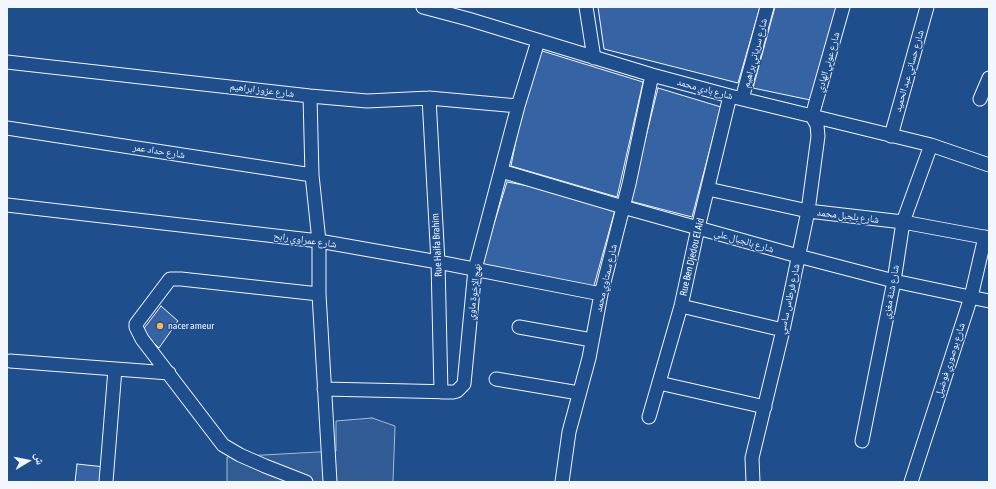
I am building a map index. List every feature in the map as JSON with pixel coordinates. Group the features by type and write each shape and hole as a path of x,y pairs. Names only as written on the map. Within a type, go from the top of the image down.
{"street":[{"name":"شارع بادي محمد","path":"422,7 468,19 652,75 931,145 989,165"},
{"path":"586,7 594,58"},
{"name":"شارع سرياني براهيم","path":"736,97 768,7"},
{"name":"شارع عوني الهادي","path":"812,116 843,7"},
{"name":"شارع حساني عبد الحميد","path":"891,136 927,7"},
{"name":"نهج الإخوة ماوي","path":"324,389 453,392 457,391 464,384 475,269 518,106 538,41"},
{"name":"شارع عزوز ابراهيم","path":"7,62 367,101 429,98 518,106"},
{"name":"شارع سمتاوي محمد","path":"562,482 569,432 623,207 652,75"},
{"path":"980,99 989,78"},
{"path":"310,96 312,175 319,241 319,294 330,482"},
{"name":"Rue Ben Djedou El Aid","path":"649,417 681,306 708,189 736,97"},
{"name":"Rue Haifa Brahim","path":"429,98 438,262 441,392"},
{"name":"شارع فرطاس ساسي","path":"753,482 752,458 783,330 808,211 818,136 817,125 812,116"},
{"name":"شارع حداد عمر","path":"7,128 312,175"},
{"name":"شارع شنة مغزي","path":"862,441 894,281 903,222 931,145"},
{"name":"شارع بالجبال علي","path":"501,171 798,256 894,281 989,301"},
{"name":"شارع بلجبل محمد","path":"708,189 808,211 903,222 987,238"},
{"name":"شارع عمراوي رابح","path":"7,205 319,241 438,262 601,294"},
{"name":"شارع بوصوري فوضيل","path":"911,482 971,297 987,238"},
{"path":"306,482 240,455 224,445 142,339 136,324 170,279 319,294"},
{"path":"681,306 783,330"},
{"path":"519,327 592,340"},
{"path":"10,361 169,373"},
{"path":"106,482 115,369"},
{"path":"496,378 579,393"},
{"path":"659,383 765,407"}],"shaded area":[{"path":"372,418 395,426 393,482 227,482 227,457 336,451 336,421"}],"building":[{"path":"598,7 760,7 738,83 604,49"},
{"path":"775,7 838,7 815,101 753,88"},
{"path":"539,50 643,82 617,197 511,166 523,105"},
{"path":"658,88 721,107 692,217 630,201"},
{"path":"507,182 573,194 615,210 593,289 481,266"},
{"name":"nacer ameur","path":"161,306 178,321 159,348 142,331"},
{"path":"77,464 105,467 103,482 75,482"}],"place":[{"name":"nacer ameur","path":"160,326"}]}
